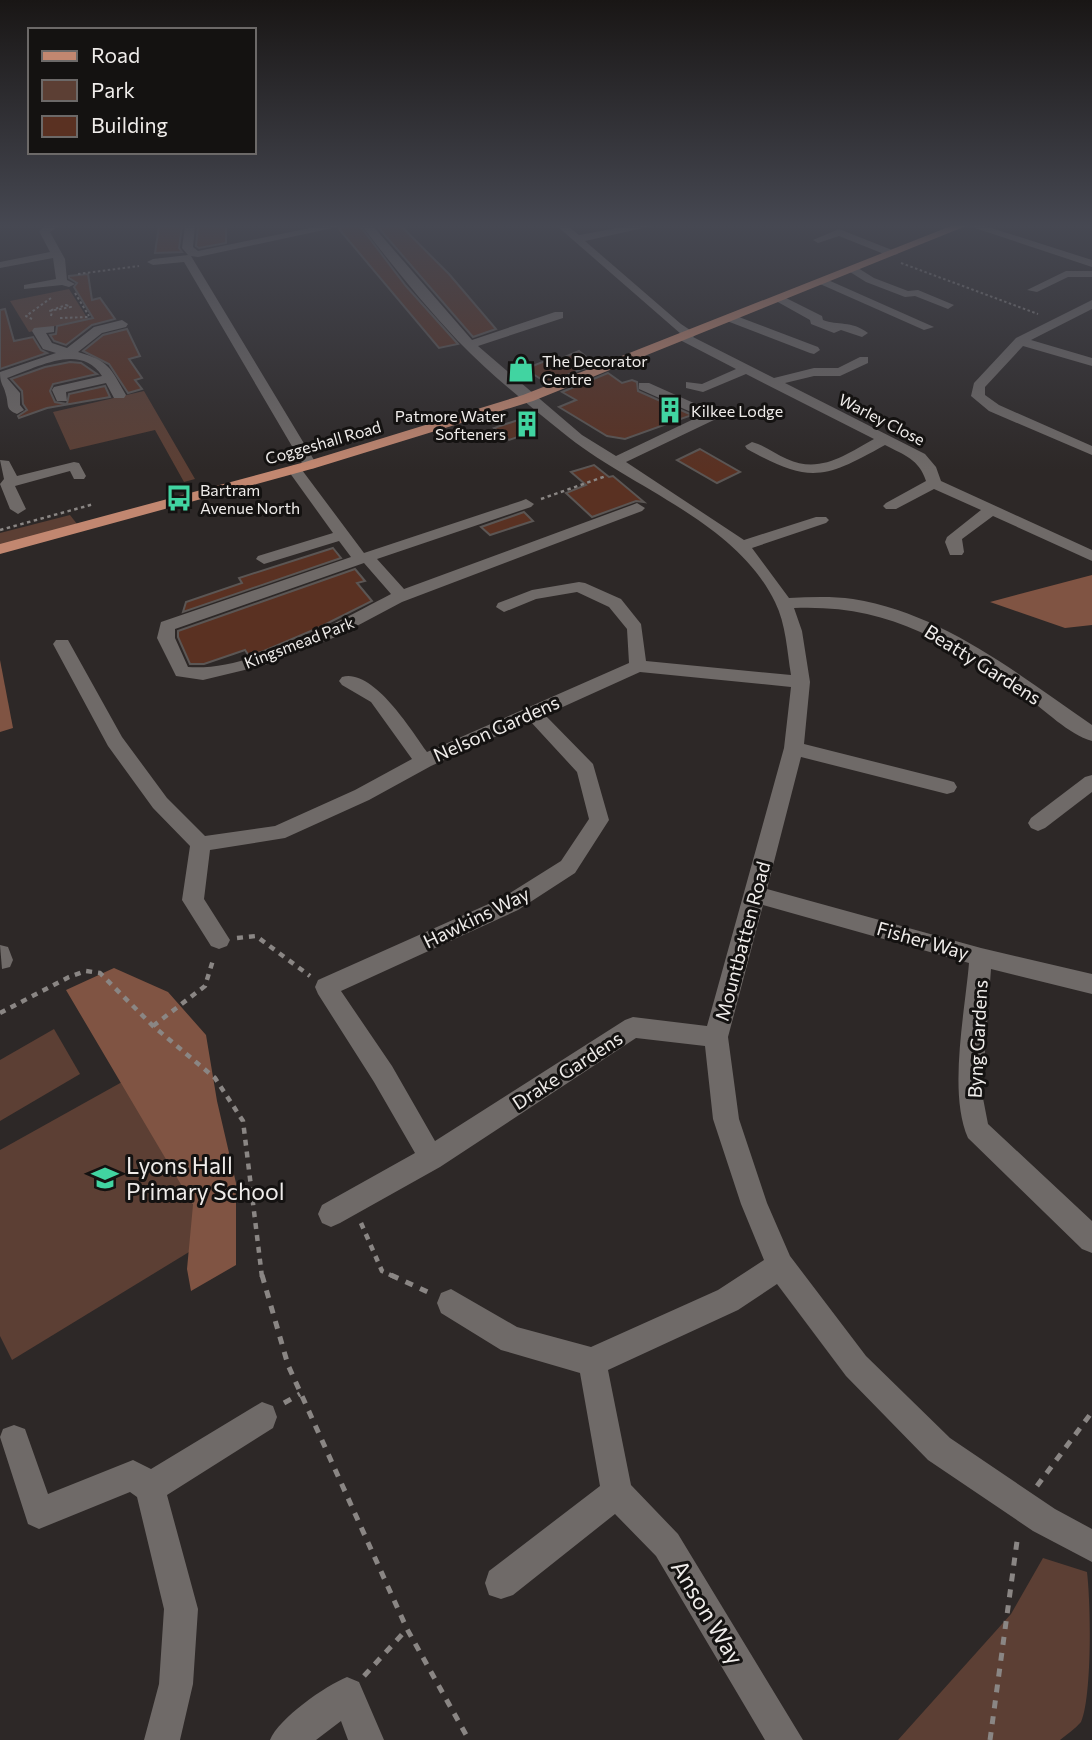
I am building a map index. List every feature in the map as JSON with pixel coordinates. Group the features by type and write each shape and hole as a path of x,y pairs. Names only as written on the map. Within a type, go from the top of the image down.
{"main road":[{"name":"Coggeshall Road","path":"0,549 302,467 528,398 759,307"}],"street":[{"path":"216,307 302,467 342,535 401,596"},
{"name":"Mountbatten Road","path":"437,307 470,345 577,439 686,507 742,546 764,572 784,603 793,631 801,682 794,748 716,1037 726,1119 754,1204 780,1266 856,1366 939,1449 1022,1505 1092,1546"},
{"name":"Warley Close","path":"654,307 687,335 746,369 926,463 934,483 1092,555"},
{"path":"796,307 818,319 815,321 834,329 840,325 862,333"},
{"path":"882,307 928,327"},
{"path":"1086,307 1020,341 979,386 978,396 994,408 1092,451"},
{"path":"470,345 559,315"},
{"path":"50,317 38,331 45,344 53,350 95,361 119,395"},
{"path":"731,318 814,349"},
{"path":"17,410 13,405 13,393 0,376 68,353 98,330 122,324"},
{"path":"1020,341 1092,362"},
{"path":"773,382 786,381 804,374 846,371 864,360"},
{"path":"691,385 703,388 746,369"},
{"path":"62,398 58,390 109,378"},
{"path":"618,466 711,416 644,386"},
{"path":"752,446 792,469 822,472 883,440"},
{"path":"1,461 12,482"},
{"path":"18,509 7,483 74,466 79,476"},
{"path":"891,506 934,483"},
{"path":"364,558 526,504"},
{"name":"Kingsmead Park","path":"364,558 167,626 166,638 182,672 203,674 259,661 332,632 401,596 637,508"},
{"path":"956,552 953,542 955,537 992,509"},
{"path":"742,546 821,520"},
{"path":"264,559 342,535"},
{"path":"504,607 532,596 579,587 615,603 635,628 638,666"},
{"name":"Beatty Gardens","path":"784,603 858,605 896,615 932,630 1092,734"},
{"path":"62,645 115,741 160,803 201,844 193,900 219,940"},
{"name":"Nelson Gardens","path":"201,844 278,832 362,795 424,761 638,666 801,682"},
{"path":"348,681 377,698 424,761"},
{"name":"Hawkins Way","path":"326,987 510,904 568,867 599,820 586,769 532,712"},
{"path":"794,748 947,787"},
{"path":"1038,823 1092,782"},
{"name":"Fisher Way","path":"755,894 982,957 1092,984"},
{"name":"Byng Gardens","path":"982,957 970,1093 977,1130 1092,1239"},
{"path":"326,987 383,1074 431,1158"},
{"name":"Drake Gardens","path":"341,1208 431,1158 633,1027 716,1037"},
{"path":"451,1303 511,1340 592,1362 728,1300 780,1266"},
{"path":"501,1583 617,1493 592,1362"},
{"path":"150,1488 262,1417"},
{"path":"14,1440 39,1513 133,1475 150,1488 181,1609 176,1684 162,1740"},
{"name":"Anson Way","path":"617,1493 667,1545 785,1740"},
{"path":"288,1740 347,1694 366,1740"}],"path":[{"path":"34,320 26,316 39,307"},
{"path":"84,307 98,330"},
{"path":"1019,307 1057,322"},
{"path":"36,309 50,317"},
{"path":"526,504 618,466"},
{"path":"0,530 94,503"},
{"path":"153,1026 205,986 219,940 256,936 326,987"},
{"path":"0,1013 69,977 86,971 100,973 153,1026 215,1079 243,1121 263,1282 288,1366 407,1629 469,1740"},
{"path":"341,1208 382,1270 451,1303"},
{"path":"990,1740 1022,1505 1092,1412"},
{"path":"347,1694 407,1629"}],"green space":[{"path":"14,307 81,307 88,319 29,332"},
{"path":"144,391 195,479 184,482 155,430 70,450 53,412"},
{"path":"70,515 77,524 0,546 0,533"},
{"path":"54,1029 80,1074 0,1121 0,1060"},
{"path":"122,1082 212,1238 12,1360 0,1336 0,1150"},
{"path":"1043,1558 1087,1572 1089,1672 1081,1722 1060,1740 898,1740 1011,1614"}],"shaded area":[{"path":"1092,575 1092,625 1065,628 990,602"},
{"path":"0,660 13,728 0,732"},
{"path":"114,968 168,992 206,1035 217,1101 236,1183 236,1265 191,1291 187,1269 193,1205 66,990"}],"building":[{"path":"86,307 107,307 115,319 92,325 66,345 54,341 50,335 56,334 57,326 93,318"},
{"path":"405,307 425,307 458,344 439,348"},
{"path":"447,307 477,307 496,329 473,337"},
{"path":"5,309 14,341 33,337 41,350 47,353 0,369 0,310"},
{"path":"127,329 140,356 129,359 142,378 135,380 142,389 128,393 109,364 83,351 103,335"},
{"path":"579,351 595,364 547,383 525,369 555,357 560,359"},
{"path":"70,362 81,363 97,374 53,384 50,391 55,402 67,404 69,394 105,386 110,397 47,408 19,418 18,416 27,410 23,404 22,391 11,379 45,367"},
{"name":"Kilkee Lodge","path":"608,373 622,383 632,380 637,382 638,391 692,415 625,439 607,436 559,407 576,400 562,392"},
{"path":"521,419 536,431 509,440 494,428"},
{"path":"700,449 740,472 717,483 677,460"},
{"path":"594,465 609,477 613,476 644,502 636,501 592,517 566,493 586,485 571,472"},
{"path":"524,512 533,521 490,535 481,527"},
{"path":"333,548 341,558 183,612 186,602 242,583 239,578"},
{"path":"355,569 365,581 357,583 372,601 264,651 249,656 245,650 204,664 190,664 178,631"}],"place":[{"name":"The Decorator Centre","path":"521,369"},
{"name":"Kilkee Lodge","path":"670,410"},
{"name":"Patmore Water Softeners","path":"527,424"},
{"name":"Bartram Avenue North","path":"179,498"},
{"name":"Lyons Hall Primary School","path":"105,1178"}]}
